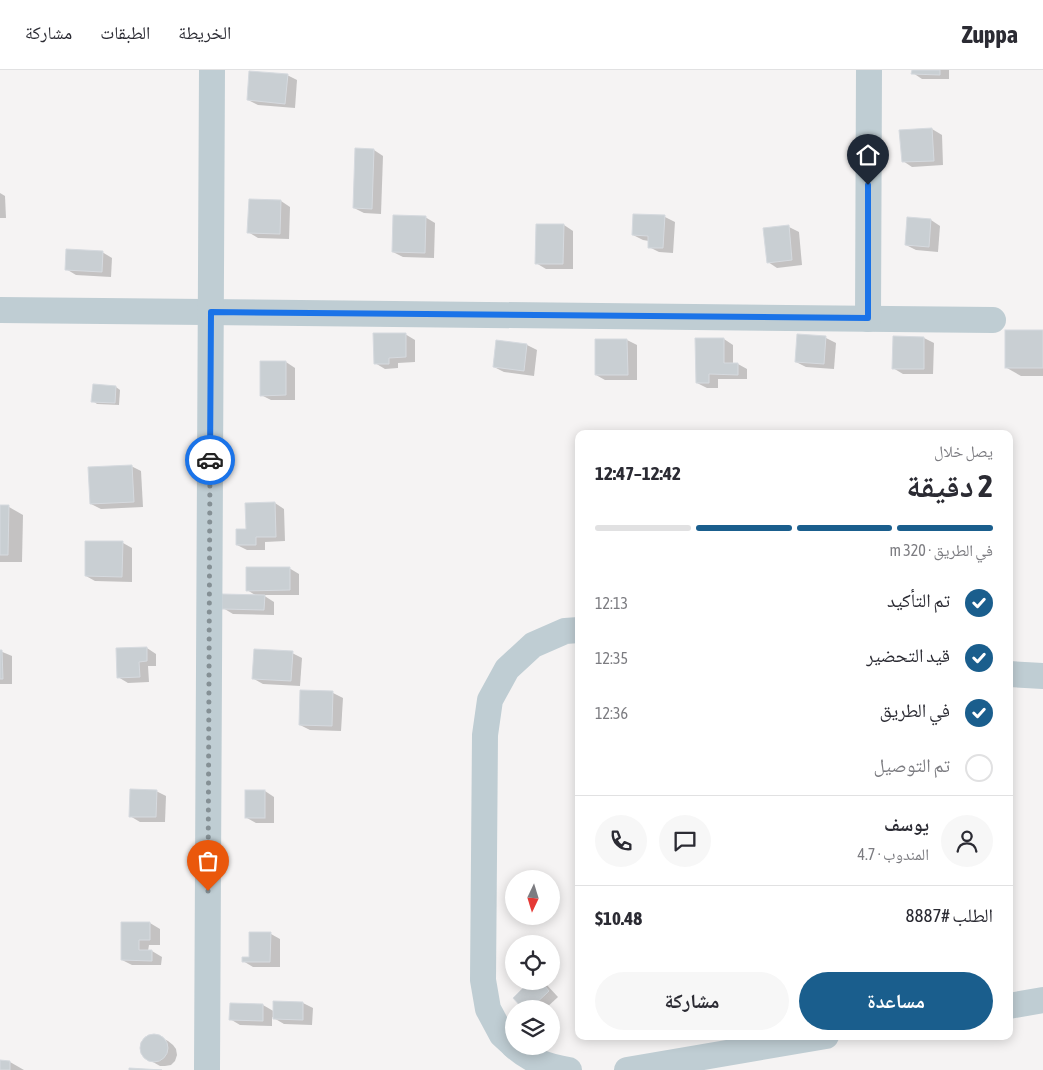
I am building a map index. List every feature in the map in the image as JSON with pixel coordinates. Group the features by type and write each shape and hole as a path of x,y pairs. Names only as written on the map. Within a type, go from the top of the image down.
{"street":[{"path":"207,1070 212,70"},
{"path":"868,318 869,70"},
{"path":"0,310 993,320"},
{"path":"505,1038 488,1009 484,980 485,735 490,700 507,669 533,645 566,631 575,630"},
{"path":"1013,674 1043,676"},
{"path":"1013,1005 1043,1000"},
{"path":"627,1070 803,1040"},
{"path":"523,1055 550,1067 569,1070"}],"building":[{"path":"912,70 940,70 940,75 911,74"},
{"path":"249,71 288,74 285,104 247,100"},
{"path":"932,128 934,161 902,162 899,130"},
{"path":"355,148 374,149 372,209 353,208"},
{"path":"249,199 281,200 280,234 247,233"},
{"path":"633,214 665,215 663,248 648,248 648,236 632,235"},
{"path":"393,215 426,216 425,253 392,252"},
{"path":"907,217 931,219 929,247 905,245"},
{"path":"536,224 564,224 563,264 535,264"},
{"path":"789,225 792,260 767,263 763,228"},
{"path":"66,249 103,251 102,272 65,270"},
{"path":"1005,330 1043,330 1043,368 1005,368"},
{"path":"373,333 406,333 406,357 389,358 389,364 374,364"},
{"path":"797,334 826,336 824,364 795,362"},
{"path":"893,336 924,337 924,369 892,369"},
{"path":"695,338 724,338 724,363 738,363 738,375 709,374 709,383 696,383"},
{"path":"595,339 627,339 628,375 595,375"},
{"path":"496,340 527,344 524,371 493,367"},
{"path":"260,361 286,361 286,395 260,396"},
{"path":"93,384 116,386 115,403 91,402"},
{"path":"132,465 134,502 90,504 88,467"},
{"path":"275,502 276,537 256,537 256,545 236,545 236,529 246,529 245,503"},
{"path":"0,505 9,505 8,555 0,555"},
{"path":"85,541 123,541 122,577 85,576"},
{"path":"246,567 290,567 290,590 246,591"},
{"path":"222,594 265,595 264,610 222,609"},
{"path":"147,647 147,661 139,662 140,677 117,678 116,648"},
{"path":"254,649 293,651 291,681 252,679"},
{"path":"0,650 2,650 3,679 0,679"},
{"path":"300,690 333,691 332,726 299,725"},
{"path":"130,789 157,790 156,817 129,817"},
{"path":"245,790 265,790 265,818 245,818"},
{"path":"121,922 150,922 150,940 139,940 139,950 152,950 152,961 121,960"},
{"path":"249,932 271,932 270,962 242,962 242,957 249,957"},
{"path":"521,990 549,991 540,1000 515,1000 513,998"},
{"path":"273,1001 303,1002 303,1020 273,1019"},
{"path":"230,1003 263,1004 263,1021 229,1020"},
{"path":"154,1034 164,1038 168,1048 164,1058 154,1062 144,1058 140,1048 144,1038"},
{"path":"0,1060 10,1061 10,1070 0,1070"},
{"path":"129,1068 162,1070 129,1070"}],"way so far":[{"path":"208,891 210,460"}],"route":[{"path":"210,460 211,312 868,318 868,185"}]}
